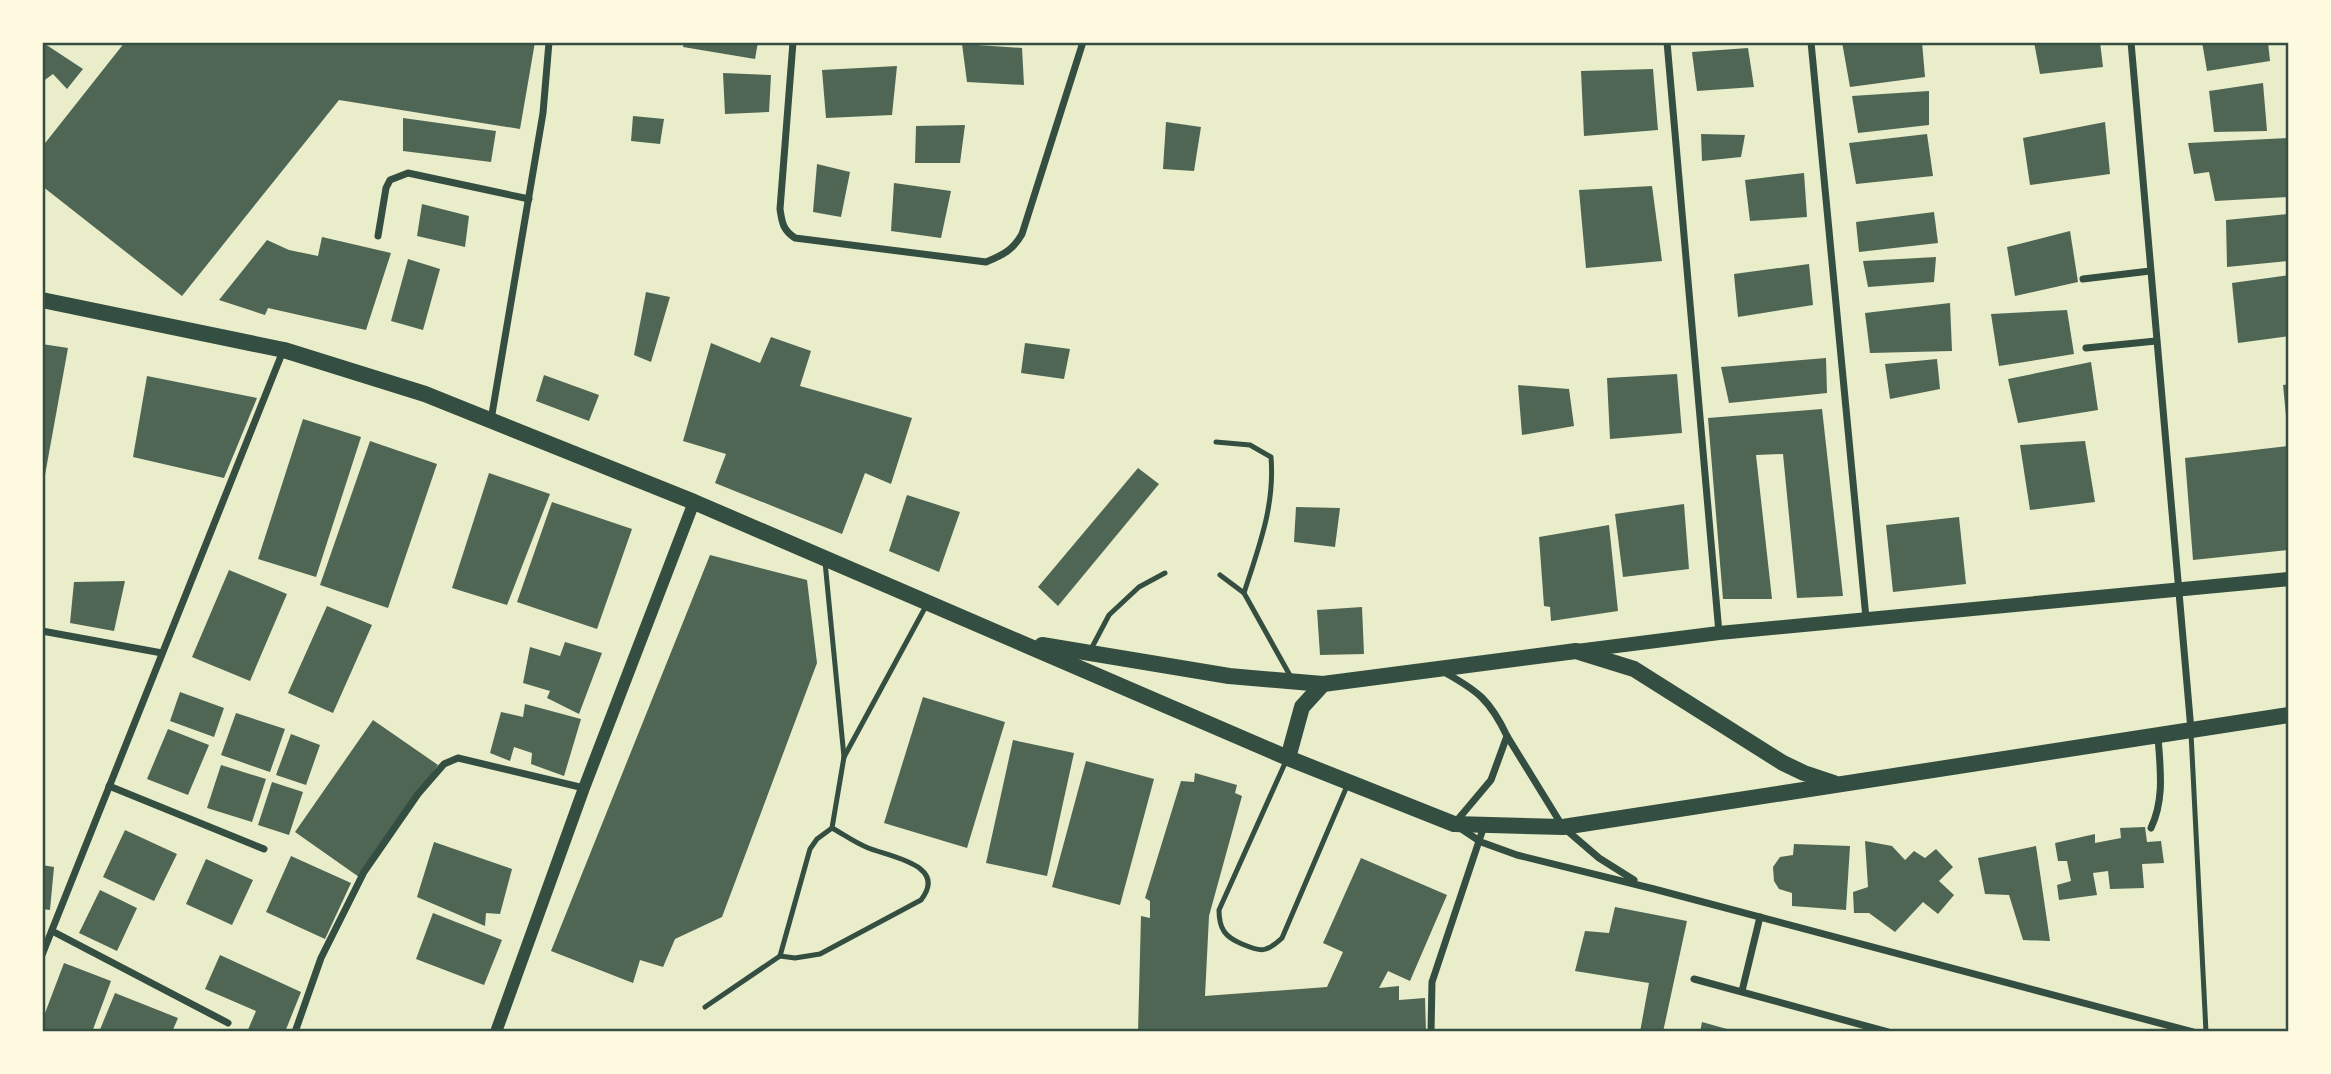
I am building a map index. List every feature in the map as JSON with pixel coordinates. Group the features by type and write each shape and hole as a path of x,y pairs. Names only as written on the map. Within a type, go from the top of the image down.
{"main road":[{"path":"42,300 284,350 425,394 694,502 1288,758 1454,824 1563,827 2289,715"},
{"path":"1022,642 1090,651 1229,676 1323,684 1719,633 2289,579"},
{"path":"1576,651 1634,669 1783,763 1839,785"},
{"path":"1288,758 1302,707 1323,684"}],"street":[{"path":"491,420 543,113 549,42"},
{"path":"793,42 780,209 782,224 787,233 795,238 986,262 1014,247 1022,234 1083,42"},
{"path":"1667,42 1719,633"},
{"path":"1811,42 1866,618"},
{"path":"2130,42 2191,730"},
{"path":"378,236 386,188 390,180 408,173 529,199"},
{"path":"2083,279 2150,271"},
{"path":"2086,348 2156,341"},
{"path":"42,955 284,350"},
{"path":"496,1032 584,788 694,502"},
{"path":"42,631 162,653"},
{"path":"1437,668 1474,688 1496,712 1507,736 1563,827 1599,858 1627,877 1654,889"},
{"path":"1507,736 1491,780 1454,824 1481,842 1517,855 2193,1032"},
{"path":"2151,828 2158,814 2161,792 2158,736"},
{"path":"295,1032 321,958 364,872 392,829 443,764 458,758 584,788"},
{"path":"109,786 264,849"},
{"path":"1431,1032 1432,982 1485,825"},
{"path":"1742,992 1760,917"},
{"path":"52,931 228,1023"},
{"path":"1694,979 1888,1032"}],"lane":[{"path":"1216,442 1250,445 1271,457 1273,483 1266,526 1244,593"},
{"path":"705,1007 780,956 810,849 817,839 832,828 844,757 825,558"},
{"path":"1090,651 1109,615 1139,587 1166,573"},
{"path":"1220,575 1244,593 1294,682"},
{"path":"844,757 928,602"},
{"path":"2191,730 2206,1032"},
{"path":"1288,758 1219,910 1219,922 1229,939 1258,951 1274,946 1282,938 1348,782"},
{"path":"780,956 795,958 820,954 921,901 929,891 925,874 916,865 865,847 832,828"}],"building":[{"path":"42,42 83,69 67,89 53,74 42,82"},
{"path":"125,42 535,42 520,129 339,100 182,296 42,186 42,147"},
{"path":"684,42 758,42 755,59 683,47"},
{"path":"1842,42 1922,42 1925,77 1850,87"},
{"path":"2034,42 2100,42 2103,67 2040,74"},
{"path":"2202,42 2268,42 2270,61 2207,71"},
{"path":"962,44 1022,48 1024,85 967,82"},
{"path":"1748,48 1754,87 1697,91 1692,52"},
{"path":"897,66 892,115 826,118 822,70"},
{"path":"1653,69 1658,130 1584,136 1581,71"},
{"path":"723,73 771,75 769,112 725,114"},
{"path":"2263,83 2267,131 2214,132 2209,91"},
{"path":"1929,91 1929,125 1858,133 1852,96"},
{"path":"633,116 664,119 660,144 631,141"},
{"path":"403,118 496,131 491,162 403,151"},
{"path":"1166,122 1201,127 1194,171 1163,169"},
{"path":"2105,122 2110,174 2030,185 2023,138"},
{"path":"965,125 960,163 915,163 916,126"},
{"path":"1701,134 1745,135 1741,157 1702,161"},
{"path":"1927,134 1933,176 1856,184 1849,143"},
{"path":"2289,138 2289,197 2215,201 2209,172 2194,174 2188,143"},
{"path":"817,164 850,172 841,217 813,212"},
{"path":"1804,173 1807,217 1750,221 1745,180"},
{"path":"894,183 951,191 941,238 891,231"},
{"path":"1652,186 1662,261 1586,268 1579,190"},
{"path":"422,204 469,216 465,247 417,236"},
{"path":"1934,212 1938,243 1859,252 1856,222"},
{"path":"2289,214 2289,261 2227,267 2226,220"},
{"path":"2070,231 2078,282 2015,296 2007,247"},
{"path":"322,237 391,253 366,330 268,308 265,315 219,300 267,240 289,250 318,256"},
{"path":"1936,257 1934,282 1868,287 1863,261"},
{"path":"408,259 440,269 423,330 391,321"},
{"path":"1809,264 1813,305 1738,317 1734,274"},
{"path":"2289,275 2289,336 2238,343 2232,283"},
{"path":"646,292 670,297 651,362 634,355"},
{"path":"1950,303 1952,351 1870,353 1865,313"},
{"path":"2067,310 2074,354 1999,366 1991,314"},
{"path":"771,337 811,351 800,386 912,418 891,484 865,473 842,534 715,483 726,454 683,441 711,343 760,363"},
{"path":"1025,343 1070,349 1064,379 1021,373"},
{"path":"42,344 68,348 43,486 42,485"},
{"path":"1826,358 1827,393 1729,403 1721,367"},
{"path":"1937,359 1940,389 1890,399 1885,364"},
{"path":"2091,362 2098,410 2018,423 2008,379"},
{"path":"1677,374 1682,433 1610,439 1607,378"},
{"path":"544,375 599,395 589,421 536,401"},
{"path":"147,376 257,398 224,478 133,457"},
{"path":"2289,384 2289,426 2287,426 2283,385"},
{"path":"1518,385 1569,389 1574,426 1522,435"},
{"path":"1822,409 1843,596 1797,598 1783,454 1756,455 1772,599 1723,599 1708,418"},
{"path":"303,419 361,437 316,577 258,559"},
{"path":"370,441 437,464 388,608 320,585"},
{"path":"2085,441 2095,502 2030,510 2020,445"},
{"path":"2289,446 2289,550 2193,560 2185,458"},
{"path":"1138,468 1159,484 1058,606 1038,587"},
{"path":"489,473 550,494 507,605 452,588"},
{"path":"907,495 960,512 939,572 889,551"},
{"path":"552,502 632,529 597,629 517,602"},
{"path":"1684,504 1689,569 1623,577 1615,514"},
{"path":"1296,507 1340,508 1335,547 1294,542"},
{"path":"1959,517 1966,584 1893,592 1886,525"},
{"path":"1609,525 1618,611 1551,621 1550,607 1544,606 1539,537"},
{"path":"710,555 807,580 817,663 722,917 675,939 663,967 640,960 633,983 551,951"},
{"path":"229,570 287,594 250,681 192,657"},
{"path":"125,581 114,631 70,623 74,582"},
{"path":"327,606 372,625 333,713 288,693"},
{"path":"1362,607 1364,654 1320,655 1317,610"},
{"path":"565,642 602,653 579,714 547,698 550,691 523,683 530,647 560,656"},
{"path":"180,692 224,708 214,737 170,721"},
{"path":"923,697 1005,722 967,848 884,823"},
{"path":"525,704 581,719 564,776 531,764 532,753 514,747 510,761 490,753 501,712 523,717"},
{"path":"236,713 285,729 270,772 221,755"},
{"path":"373,720 438,765 359,877 295,832"},
{"path":"168,729 209,745 188,795 147,779"},
{"path":"291,734 320,745 306,785 276,775"},
{"path":"1013,740 1074,753 1047,876 986,863"},
{"path":"1086,761 1154,779 1120,905 1052,887"},
{"path":"221,765 266,779 252,822 207,808"},
{"path":"1195,773 1237,785 1235,793 1242,796 1209,916 1205,996 1327,987 1343,952 1323,943 1361,858 1447,895 1410,981 1388,971 1379,988 1399,986 1399,1000 1425,998 1426,1032 1138,1032 1141,916 1150,918 1150,901 1145,898 1181,781 1194,782"},
{"path":"272,782 303,792 289,835 258,825"},
{"path":"2145,827 2147,842 2161,841 2164,863 2142,864 2144,888 2110,889 2108,871 2093,873 2097,895 2059,900 2057,885 2071,881 2067,861 2058,861 2055,843 2095,834 2095,843 2121,838 2120,828"},
{"path":"125,830 177,854 154,901 103,877"},
{"path":"1865,841 1892,846 1905,860 1914,851 1925,858 1936,849 1953,867 1939,881 1954,895 1938,914 1923,902 1895,932 1869,913 1854,913 1853,892 1868,887"},
{"path":"434,842 512,869 500,914 486,913 485,926 417,897"},
{"path":"1794,844 1850,846 1846,910 1792,906 1792,893 1779,889 1774,881 1773,867 1780,857 1793,855"},
{"path":"2036,846 2050,941 2023,940 2009,895 1985,894 1978,858"},
{"path":"291,856 351,883 325,939 266,912"},
{"path":"206,859 253,880 232,925 186,904"},
{"path":"42,865 54,867 50,910 42,909"},
{"path":"100,890 137,908 117,951 79,933"},
{"path":"1615,907 1687,921 1663,1032 1640,1032 1649,983 1575,971 1585,931 1609,933"},
{"path":"433,913 502,940 484,985 416,959"},
{"path":"220,955 301,992 285,1032 247,1032 256,1011 205,989"},
{"path":"64,963 111,981 92,1032 42,1032 42,1021"},
{"path":"115,993 178,1018 172,1032 99,1032"},
{"path":"1702,1022 1734,1031 1734,1032 1700,1032"}]}
